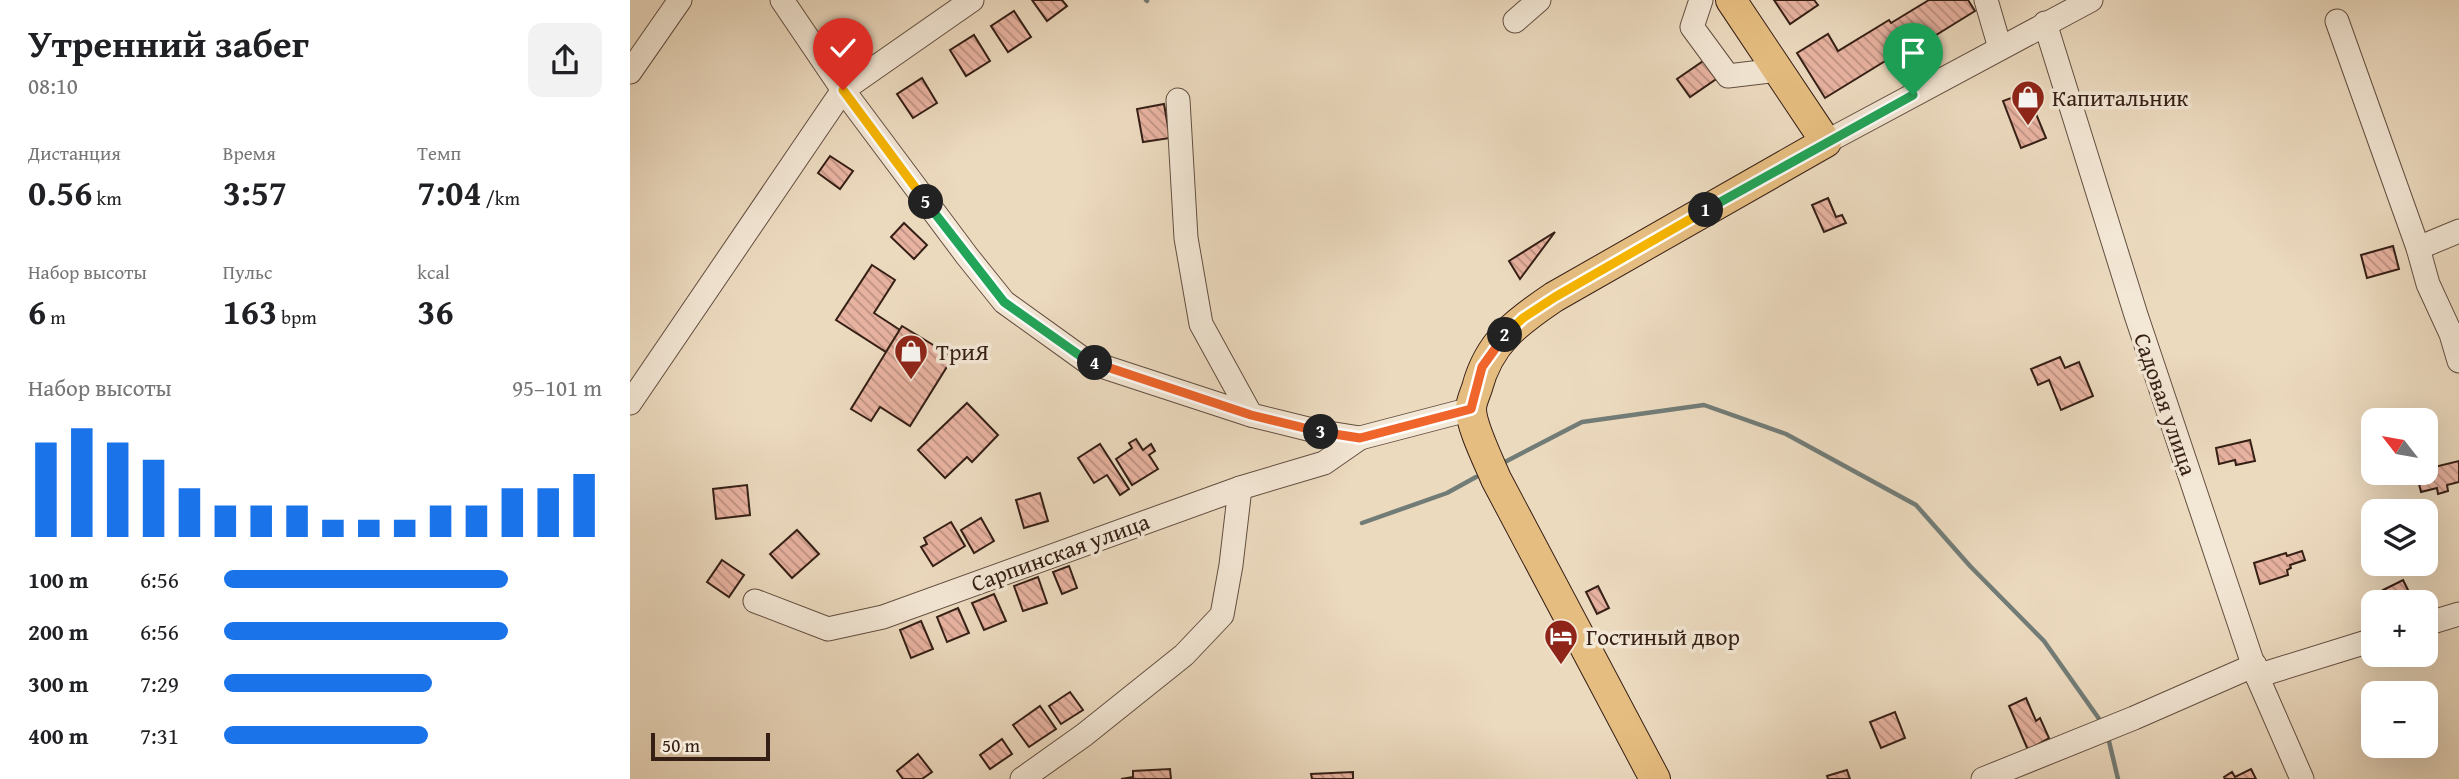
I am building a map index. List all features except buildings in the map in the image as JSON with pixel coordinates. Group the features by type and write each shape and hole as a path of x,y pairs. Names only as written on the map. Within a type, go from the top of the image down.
{"main road":[{"path":"1650,777 1496,479 1481,445 1471,409 1482,367 1499,342 1523,318 1566,290 1826,142 1731,0"}],"street":[{"path":"630,72 680,0"},
{"path":"782,0 843,90 1004,302 1086,360 1251,415 1316,431 1360,438 1471,409"},
{"path":"630,403 843,90 972,0"},
{"path":"1515,21 1539,0"},
{"path":"1701,0 1692,27 1728,76 1778,70"},
{"path":"1986,0 2000,48"},
{"path":"1826,142 2091,0"},
{"path":"2337,20 2418,248 2428,284 2451,334 2459,360"},
{"name":"Садовая улица","path":"2045,23 2136,315 2256,671 2302,779"},
{"path":"1178,100 1186,238 1201,324 1251,415"},
{"path":"2418,248 2459,231"},
{"name":"Сарпинская улица","path":"755,601 828,629 883,617 1240,488 1324,463 1360,438"},
{"path":"1022,779 1084,735 1184,655 1222,615 1240,488"},
{"path":"2438,620 2459,614"},
{"path":"1983,779 2256,671 2361,643"}],"waterway":[{"path":"1501,464 1582,422 1704,405 1786,434 1916,505 1970,566 2044,641 2102,723"},
{"path":"1362,523 1447,493 1476,477"},
{"path":"2108,737 2118,779"}],"place":[{"name":"Капитальник","path":"2028,127"},
{"name":"ТриЯ","path":"911,381"},
{"name":"Гостиный двор","path":"1561,666"}],"route":[{"path":"843,90 1004,302 1086,360 1251,415 1316,431 1360,438 1471,409 1482,367 1499,342 1523,318 1826,142 1913,95"}]}
